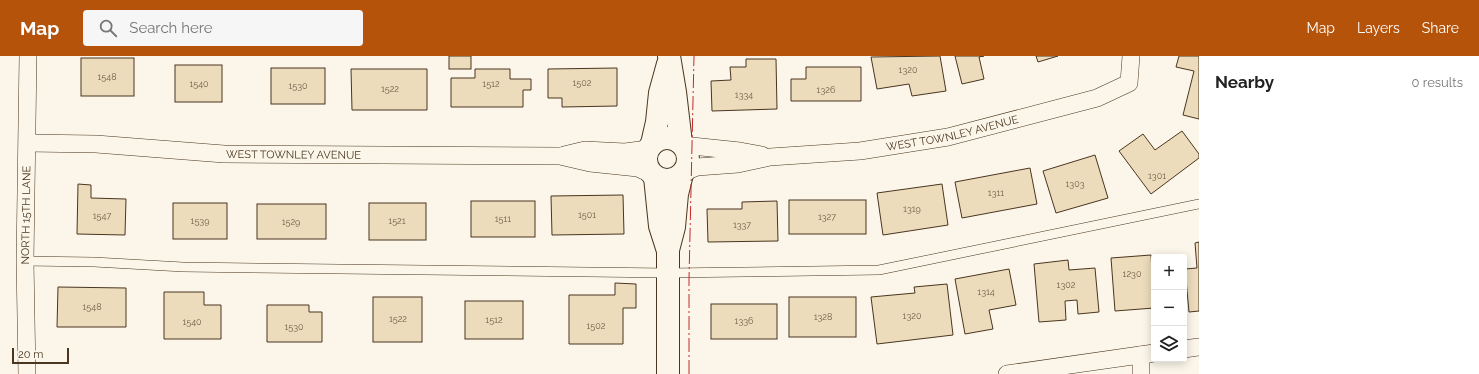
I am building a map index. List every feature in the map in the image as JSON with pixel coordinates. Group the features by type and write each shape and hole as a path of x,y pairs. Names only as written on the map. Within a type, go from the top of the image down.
{"street":[{"name":"NORTH 15TH LANE","path":"27,374 25,261 28,143 28,56"},
{"name":"WEST TOWNLEY AVENUE","path":"683,173 697,167 738,164 770,157 860,151 948,137 1097,98 1129,83 1131,56"},
{"path":"668,374 668,251 674,227 677,194 683,173 687,167 688,155 682,144 669,58"},
{"path":"668,251 660,226 653,175 646,162 657,122 660,93 669,58"},
{"path":"650,146 663,138 675,139 682,144"},
{"name":"WEST TOWNLEY AVENUE","path":"28,143 96,144 224,154 560,156 590,163 638,168 653,175"},
{"name":"WEST TOWNLEY AVENUE","path":"682,144 740,151 770,157"},
{"name":"WEST TOWNLEY AVENUE","path":"560,156 585,150 625,152 650,146"},
{"path":"653,175 668,180 676,178 683,173"},
{"path":"1187,349 1199,347"},
{"path":"1007,374 1148,354 1141,374"}],"lane":[{"path":"25,261 94,262 183,267 668,272 879,270 1199,204"}],"building":[{"path":"449,56 471,56 471,69 449,69"},
{"path":"940,56 946,91 912,96 909,84 877,89 871,57"},
{"path":"955,56 984,56 979,57 984,79 962,84"},
{"path":"1036,56 1058,56 1038,62"},
{"path":"1179,56 1199,56 1199,119 1183,115 1194,71 1176,67"},
{"path":"81,58 134,58 134,96 81,96"},
{"path":"746,59 776,59 777,109 712,111 711,81 731,80 730,67 746,67"},
{"path":"175,65 222,65 222,102 175,102"},
{"path":"806,67 861,67 861,101 791,101 791,79 806,79"},
{"path":"271,68 325,68 325,104 271,104"},
{"path":"617,68 617,106 562,107 562,98 548,98 548,69"},
{"path":"351,69 427,69 427,110 352,110"},
{"path":"475,69 510,69 510,79 531,79 531,90 523,90 523,107 451,107 451,78 475,78"},
{"path":"1182,131 1199,154 1199,158 1151,194 1119,151 1143,134 1155,150"},
{"path":"1095,155 1108,198 1056,213 1043,171"},
{"path":"1030,168 1037,204 962,218 955,182"},
{"path":"78,184 91,185 91,198 126,199 125,235 77,234"},
{"path":"942,184 948,225 883,235 877,193"},
{"path":"623,195 624,234 552,235 551,196"},
{"path":"789,200 866,200 866,234 789,234"},
{"path":"471,201 535,201 535,237 471,237"},
{"path":"777,201 778,241 708,242 707,209 742,209 742,202"},
{"path":"173,203 227,203 227,239 173,239"},
{"path":"369,203 426,203 426,240 369,240"},
{"path":"257,204 326,204 326,239 257,239"},
{"path":"1199,242 1199,311 1189,312 1187,269 1197,268 1195,243"},
{"path":"1151,255 1151,308 1115,311 1111,258"},
{"path":"1068,260 1069,270 1095,268 1099,312 1078,314 1077,300 1065,301 1066,320 1039,322 1034,264"},
{"path":"1009,269 1016,305 989,310 993,329 965,334 955,279"},
{"path":"615,283 636,284 636,308 623,308 623,344 569,344 569,295 615,295"},
{"path":"947,284 953,335 877,344 871,297 915,293 914,287"},
{"path":"58,287 126,288 126,327 57,327"},
{"path":"164,292 204,292 204,305 221,305 221,339 164,339"},
{"path":"373,297 422,297 422,342 373,342"},
{"path":"789,297 856,297 856,337 789,337"},
{"path":"465,301 523,301 523,339 465,339"},
{"path":"711,304 777,304 777,339 711,339"},
{"path":"267,305 309,305 309,312 322,312 322,342 267,342"}],"power":[{"path":"689,374 689,279 694,56"}]}
